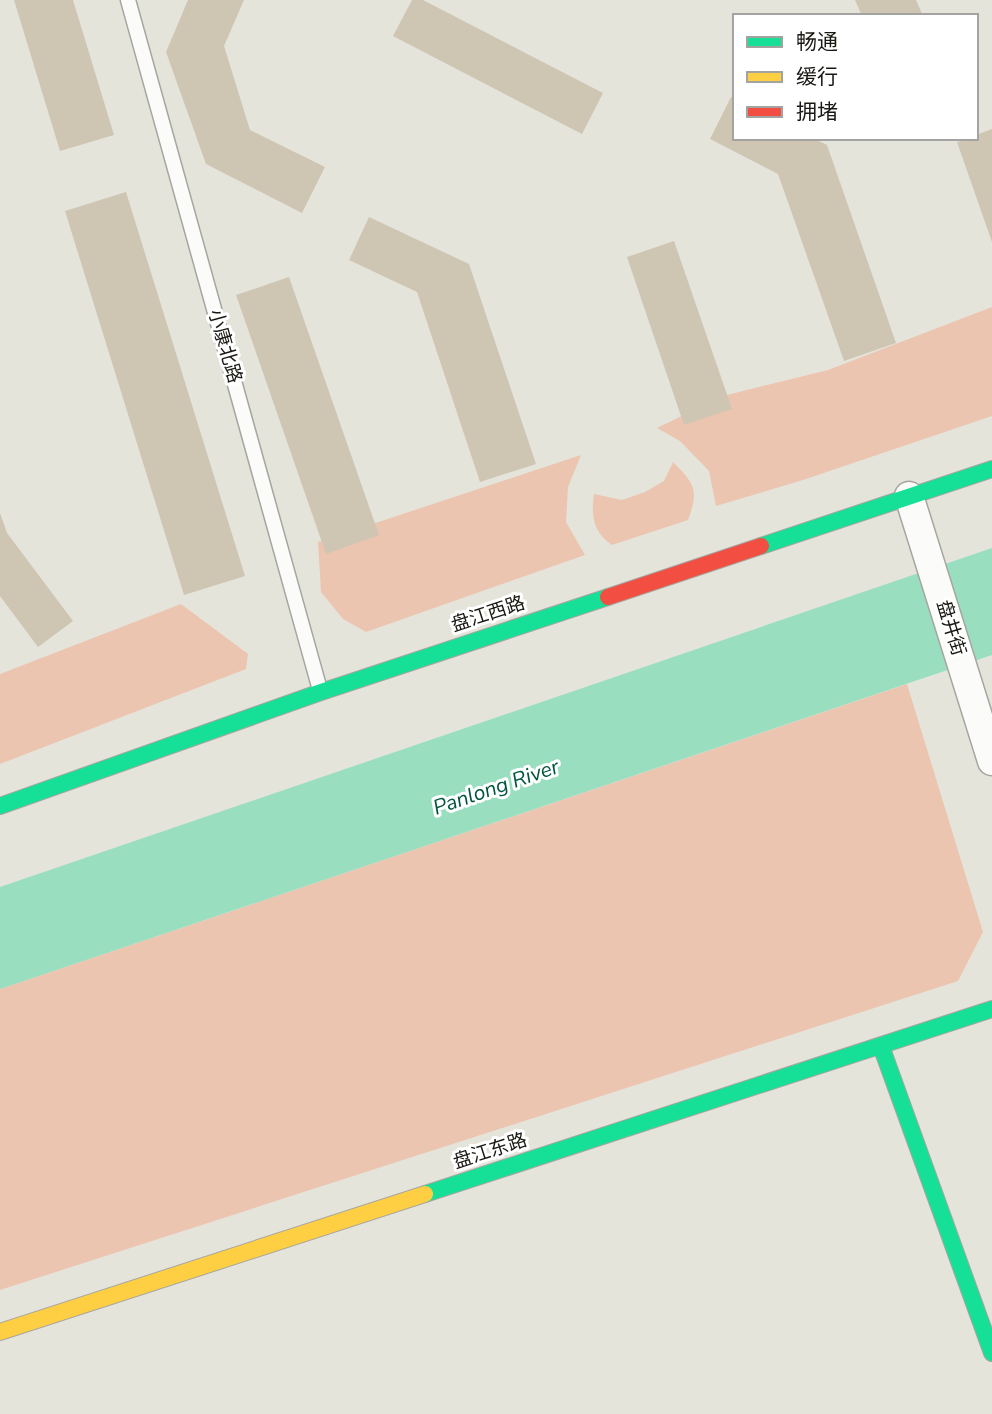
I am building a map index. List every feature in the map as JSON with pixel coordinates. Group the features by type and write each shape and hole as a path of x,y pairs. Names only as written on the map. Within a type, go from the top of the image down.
{"street":[{"name":"盘江西路","path":"0,806 321,692 992,469"},
{"name":"盘井街","path":"909,496 992,761"},
{"name":"盘江东路","path":"0,1332 992,1009"},
{"path":"881,1046 992,1353"}],"lane":[{"name":"小康北路","path":"128,0 321,692"}],"shaded area":[{"path":"992,307 992,416 803,480 716,506 709,471 680,441 657,428 723,396 828,370"},
{"path":"581,455 568,487 566,522 585,555 366,632 343,619 321,592 318,542"},
{"path":"673,462 693,488 688,520 612,545 597,529 593,509 594,494 622,500 645,492 664,481"},
{"path":"181,604 248,654 246,669 0,764 0,674"},
{"path":"907,684 983,932 958,981 0,1290 0,989"}],"water":[{"name":"Panlong River","path":"992,548 992,655 0,989 0,887"}],"building":[{"path":"14,0 73,0 114,135 60,151"},
{"path":"188,0 244,0 224,46 250,130 325,167 302,213 206,164 166,52"},
{"path":"412,0 423,0 603,93 582,134 393,36"},
{"path":"855,0 916,0 922,14 861,14"},
{"path":"731,97 733,140 817,140 827,145 896,343 844,361 778,174 710,139"},
{"path":"992,129 992,242 957,142 978,140 978,134"},
{"path":"126,192 245,576 184,595 65,211"},
{"path":"369,217 469,264 536,464 480,482 417,292 349,260"},
{"path":"674,241 732,409 684,425 627,257"},
{"path":"289,277 379,535 326,554 236,295"},
{"path":"0,513 7,533 73,621 38,647 0,596"}],"traffic: fast":[{"path":"761,546 992,469"},
{"path":"0,806 321,692 608,597"},
{"path":"425,1194 992,1009"},
{"path":"881,1046 992,1353"}],"traffic: slow":[{"path":"0,1332 425,1194"}],"traffic: jam":[{"path":"608,597 761,546"}]}
